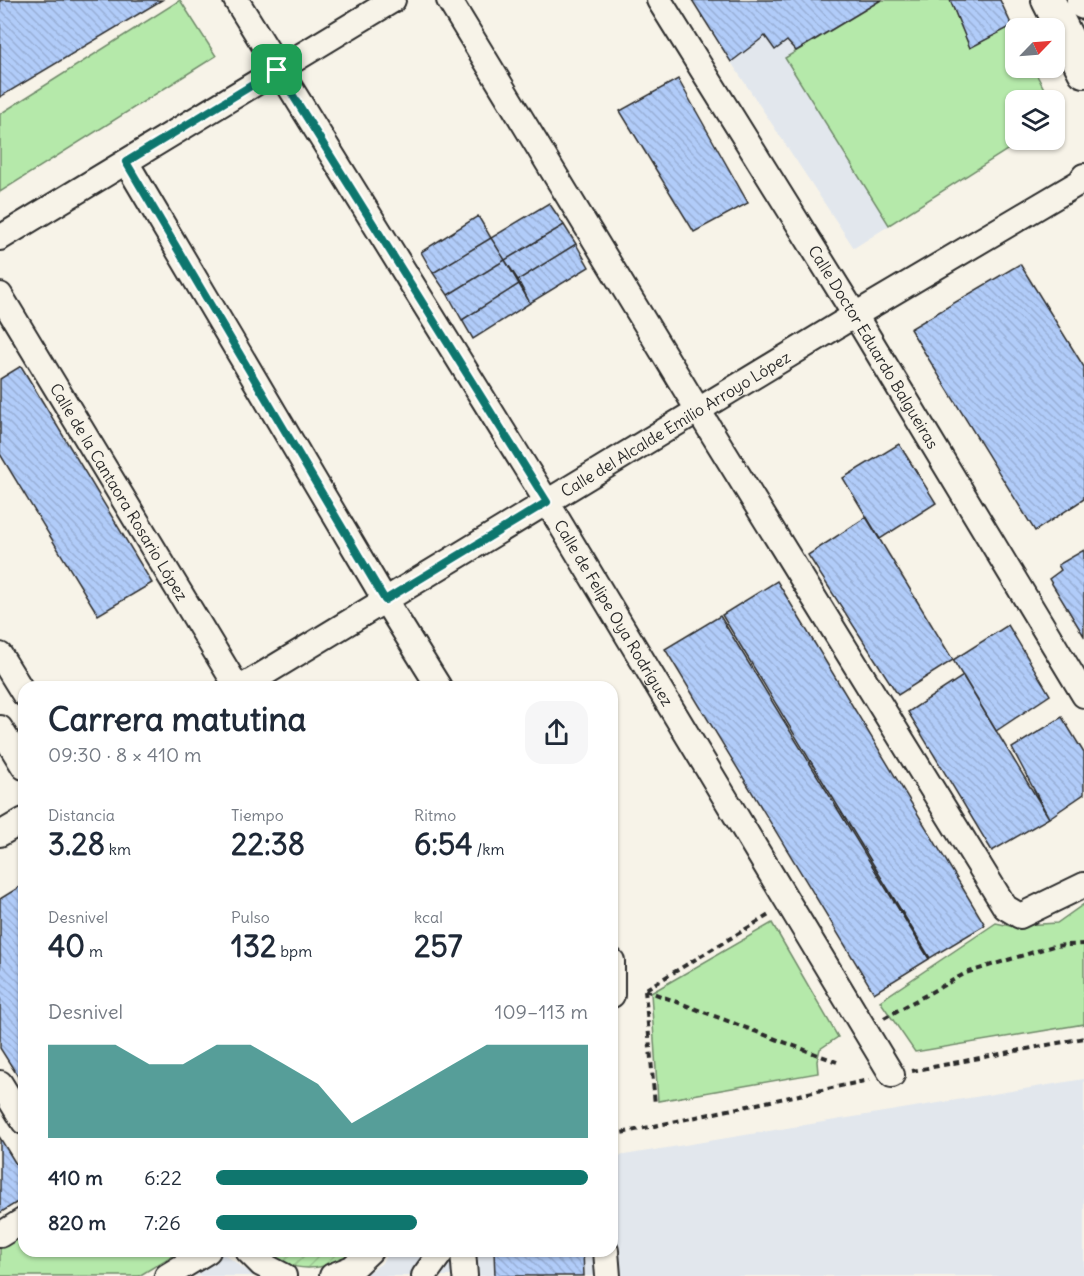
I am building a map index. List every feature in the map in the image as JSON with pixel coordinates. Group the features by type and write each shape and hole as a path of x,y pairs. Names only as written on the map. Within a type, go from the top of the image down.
{"main road":[{"path":"1048,0 1084,71"}],"street":[{"name":"Calle de Felipe Oya Rodríguez","path":"236,0 277,70 547,502 892,1075"},
{"path":"0,238 393,0"},
{"path":"449,0 1005,908 1020,916 1084,885"},
{"name":"Calle Doctor Eduardo Balgueiras","path":"659,0 855,315 1084,695"},
{"path":"126,162 435,681"},
{"name":"Calle del Alcalde Emilio Arroyo López","path":"252,681 855,315 1083,180"},
{"name":"Calle de la Cantaora Rosario López","path":"0,295 233,681"},
{"path":"0,655 18,684"},
{"path":"0,728 18,757"},
{"path":"0,834 18,824"},
{"path":"0,1083 18,1112"},
{"path":"0,1235 18,1224"},
{"path":"167,1276 198,1257"},
{"path":"254,1257 261,1264 284,1276"},
{"path":"333,1276 352,1268 364,1257"},
{"path":"424,1276 438,1257"},
{"path":"463,1257 465,1276"},
{"path":"606,1257 608,1276"}],"path":[{"path":"645,990 769,915"},
{"path":"864,1028 966,973 1053,946 1084,944"},
{"path":"645,990 837,1062"},
{"path":"645,990 655,1105"},
{"path":"618,1134 892,1075 1084,1038"}],"shaded area":[{"path":"692,0 1000,0 1008,18 1005,18 1005,78 1038,78 1045,90 1005,90 1005,150 1007,150 854,248"},
{"path":"1084,1079 1084,1276 361,1276 381,1264 385,1257 618,1257 618,1156"},
{"path":"213,1257 228,1257 255,1276 183,1276"}],"green space":[{"path":"180,0 216,56 0,192 0,114"},
{"path":"881,0 950,0 970,47 1005,30 1005,78 1038,78 1045,90 1005,90 1005,150 1007,150 889,225 785,58"},
{"path":"1084,904 1084,1024 915,1052 880,1001 996,923 1010,926 1057,923"},
{"path":"772,923 838,1037 820,1049 817,1061 818,1073 658,1101 651,993"},
{"path":"18,1217 18,1257 170,1257 139,1276 0,1276 0,1228"},
{"path":"272,1257 344,1257 332,1264 308,1268 297,1267"}],"building":[{"path":"0,0 162,0 0,97"},
{"path":"692,0 881,0 796,51 787,41 775,50 765,36 731,62"},
{"path":"950,0 1000,0 1008,18 1005,18 1005,30 970,48"},
{"path":"678,79 748,203 694,232 620,111"},
{"path":"549,203 564,225 505,260 491,238"},
{"path":"478,216 491,238 433,273 421,252"},
{"path":"564,225 576,244 518,280 505,260"},
{"path":"491,238 505,260 448,295 433,273"},
{"path":"576,244 589,267 530,303 518,280"},
{"path":"505,260 519,284 462,320 448,295"},
{"path":"1020,264 1084,367 1084,499 1035,531 910,329"},
{"path":"519,284 530,303 473,339 462,320"},
{"path":"21,366 152,583 98,615 0,454 0,379"},
{"path":"899,444 936,503 880,539 843,478"},
{"path":"866,517 953,660 898,695 808,555"},
{"path":"1084,550 1084,636 1049,579 1061,570 1058,565"},
{"path":"777,581 985,925 930,958 722,615"},
{"path":"720,616 929,959 874,993 665,649"},
{"path":"1008,625 1050,695 996,731 953,660"},
{"path":"963,676 1049,818 992,851 908,712"},
{"path":"1062,717 1084,753 1084,794 1049,818 1012,748"},
{"path":"18,888 18,1076 0,1048 0,899"},
{"path":"0,1138 18,1167 18,1202 0,1213"},
{"path":"494,1257 583,1257 584,1276 495,1276"}],"route":[{"path":"277,70 547,502 385,600 126,162 277,70"}]}
